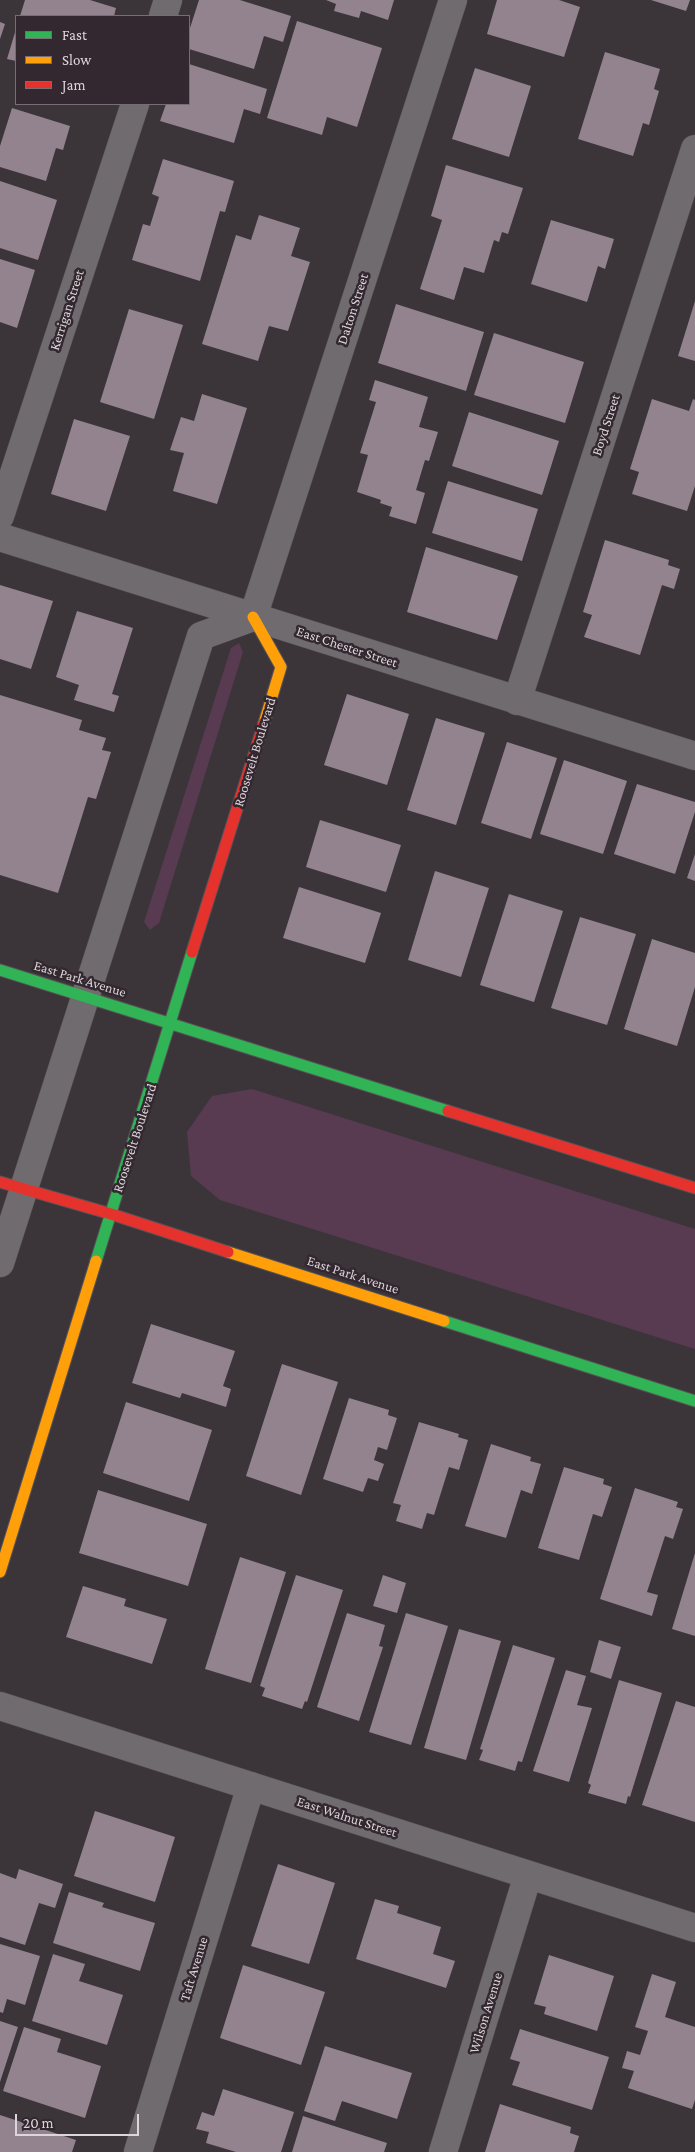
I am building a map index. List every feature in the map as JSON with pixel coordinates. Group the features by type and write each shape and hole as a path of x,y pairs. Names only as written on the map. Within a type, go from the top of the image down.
{"main road":[{"name":"Roosevelt Boulevard","path":"0,1572 281,667 253,617"},
{"name":"East Park Avenue","path":"0,970 695,1188"},
{"name":"East Park Avenue","path":"12,1185 111,1214 695,1401"}],"street":[{"path":"163,15 168,0"},
{"name":"Dalton Street","path":"253,617 453,0"},
{"name":"Kerrigan Street","path":"0,516 134,105"},
{"name":"Boyd Street","path":"517,701 695,149"},
{"name":"East Chester Street","path":"0,537 695,756"},
{"path":"0,1263 12,1185 85,996 201,636 253,617"},
{"name":"East Walnut Street","path":"0,1706 695,1928"},
{"name":"Taft Avenue","path":"138,2152 251,1786"},
{"name":"Wilson Avenue","path":"443,2152 528,1875"}],"shaded area":[{"path":"239,643 243,652 159,923 150,930 144,922 231,648"},
{"path":"252,1089 695,1229 695,1349 220,1200 191,1176 187,1132 212,1096"}],"building":[{"path":"25,0 90,0 116,8 114,15 20,15"},
{"path":"199,0 240,0 291,16 283,42 264,36 254,69 190,49 190,28"},
{"path":"326,0 394,0 388,20 361,11 359,18 334,11 336,4"},
{"path":"497,0 559,0 580,7 564,57 487,34"},
{"path":"651,0 690,0 686,11"},
{"path":"297,21 382,48 357,127 327,117 322,135 267,118"},
{"path":"0,22 5,24 0,39"},
{"path":"15,32 15,61 7,59"},
{"path":"605,52 660,69 654,89 659,91 649,125 643,123 633,156 578,139"},
{"path":"190,64 267,89 260,114 244,109 234,143 160,121 166,105 190,105"},
{"path":"475,68 531,86 509,157 452,139"},
{"path":"12,108 70,126 63,150 56,148 46,181 0,167 0,146"},
{"path":"163,159 234,181 225,212 220,211 200,281 132,260 143,224 150,226 159,197 152,194"},
{"path":"446,165 523,188 508,234 502,232 499,242 494,240 484,273 464,267 454,300 420,289 442,220 431,216"},
{"path":"0,181 57,200 38,260 0,248"},
{"path":"259,215 300,228 291,256 310,262 288,331 269,326 258,361 202,344 236,235 251,240"},
{"path":"551,220 614,239 605,269 598,266 587,302 531,284"},
{"path":"0,259 35,270 17,328 0,322"},
{"path":"695,301 695,361 678,356"},
{"path":"396,304 484,332 466,391 378,363"},
{"path":"129,309 183,325 154,419 100,402"},
{"path":"494,333 584,362 565,423 474,395"},
{"path":"375,380 428,397 419,427 438,432 429,461 425,460 416,490 425,493 416,524 389,516 392,507 380,503 381,500 357,492 368,455 360,453 376,402 369,400"},
{"path":"202,394 247,408 217,504 173,491 184,453 170,450 181,417 194,421"},
{"path":"652,399 689,411 693,399 695,400 695,486 687,511 632,494 639,472 630,469"},
{"path":"469,412 559,441 542,495 452,466"},
{"path":"74,419 130,436 106,511 51,494"},
{"path":"448,481 538,509 522,561 432,533"},
{"path":"605,540 669,560 668,565 680,569 674,589 662,585 640,655 584,637 592,615 583,612"},
{"path":"426,547 518,576 497,640 407,612"},
{"path":"0,585 53,601 31,669 0,659"},
{"path":"77,611 133,628 112,694 119,696 114,712 74,700 79,685 56,677"},
{"path":"347,694 409,714 387,785 324,765"},
{"path":"0,695 82,720 79,730 106,738 102,750 111,752 96,799 88,797 58,893 0,875"},
{"path":"436,718 485,733 456,825 407,810"},
{"path":"507,742 557,758 531,839 481,823"},
{"path":"564,760 627,781 603,854 540,834"},
{"path":"637,784 695,802 695,812 675,874 614,854"},
{"path":"320,820 401,845 386,892 306,867"},
{"path":"695,854 695,881 687,878"},
{"path":"435,871 489,888 461,977 408,960"},
{"path":"299,887 381,913 365,963 283,938"},
{"path":"509,894 563,911 534,1002 480,985"},
{"path":"580,917 636,934 607,1025 551,1008"},
{"path":"652,939 695,953 695,987 677,1046 624,1029"},
{"path":"151,1324 235,1351 223,1386 231,1389 226,1407 182,1393 180,1398 132,1383"},
{"path":"282,1364 338,1382 301,1495 246,1476"},
{"path":"349,1398 389,1410 388,1415 397,1418 387,1450 378,1447 374,1460 384,1464 378,1481 368,1478 363,1492 323,1479"},
{"path":"126,1402 212,1430 189,1501 103,1473"},
{"path":"419,1422 459,1434 458,1437 468,1440 459,1470 449,1467 434,1515 427,1513 422,1529 396,1521 401,1505 393,1503"},
{"path":"491,1444 531,1457 530,1461 541,1464 532,1494 521,1490 506,1538 465,1526"},
{"path":"564,1467 604,1479 603,1484 612,1487 602,1517 593,1514 579,1560 538,1548"},
{"path":"635,1488 678,1502 676,1507 683,1509 673,1539 665,1536 647,1592 658,1595 652,1616 600,1599"},
{"path":"98,1490 207,1524 188,1586 79,1553"},
{"path":"695,1553 695,1636 672,1629"},
{"path":"240,1557 286,1572 251,1683 205,1669"},
{"path":"296,1575 343,1590 307,1702 305,1701 302,1709 262,1696 265,1688 260,1686"},
{"path":"383,1575 406,1583 397,1613 373,1606"},
{"path":"83,1586 126,1599 124,1606 167,1619 152,1664 66,1637"},
{"path":"347,1613 385,1625 379,1646 383,1647 359,1721 317,1707"},
{"path":"406,1613 448,1626 411,1745 369,1732"},
{"path":"459,1629 501,1641 466,1760 424,1748"},
{"path":"599,1640 621,1647 611,1679 590,1672"},
{"path":"513,1645 555,1658 522,1762 518,1761 515,1771 479,1760 483,1750 480,1749"},
{"path":"566,1670 586,1676 577,1705 592,1708 569,1782 533,1771"},
{"path":"619,1680 662,1693 630,1797 628,1796 626,1804 588,1793 591,1785 588,1783"},
{"path":"676,1701 695,1707 695,1822 642,1805"},
{"path":"95,1811 175,1837 155,1902 74,1876"},
{"path":"278,1864 335,1883 309,1964 251,1946"},
{"path":"19,1869 63,1884 55,1908 39,1903 25,1945 0,1937 0,1873 16,1879"},
{"path":"69,1892 104,1903 102,1907 155,1923 140,1971 53,1943"},
{"path":"375,1899 399,1906 397,1913 441,1927 433,1954 455,1961 446,1988 356,1959"},
{"path":"0,1944 40,1956 25,2005 7,1999 3,2013 0,2012"},
{"path":"53,1954 85,1964 79,1981 123,1995 107,2045 32,2021"},
{"path":"549,1955 614,1976 597,2031 544,2014 546,2007 534,2004"},
{"path":"243,1965 325,1992 301,2065 220,2038"},
{"path":"652,1974 676,1982 665,2017 695,2027 695,2100 692,2109 628,2088 634,2071 622,2068 627,2051 640,2055 648,2031 635,2027"},
{"path":"0,2021 18,2027 0,2082"},
{"path":"24,2027 61,2039 57,2052 101,2066 85,2118 3,2091"},
{"path":"520,2029 609,2057 592,2110 512,2085 520,2062 510,2059"},
{"path":"325,2046 412,2073 397,2119 342,2101 335,2121 304,2111"},
{"path":"223,2089 294,2112 281,2152 236,2152 206,2143 209,2132 196,2129 202,2112 214,2116"},
{"path":"500,2104 571,2127 570,2133 579,2136 574,2152 485,2152"},
{"path":"0,2115 76,2140 72,2152 0,2152"},
{"path":"303,2116 387,2143 384,2152 292,2152"}],"traffic: fast":[{"path":"96,1261 192,952"},
{"path":"0,970 448,1111"},
{"path":"444,1321 695,1401"}],"traffic: slow":[{"path":"253,617 281,667 264,723"},
{"path":"228,1252 444,1321"},
{"path":"0,1572 96,1261"}],"traffic: jam":[{"path":"192,952 264,723"},
{"path":"448,1111 695,1188"},
{"path":"0,1182 111,1214 228,1252"}]}
